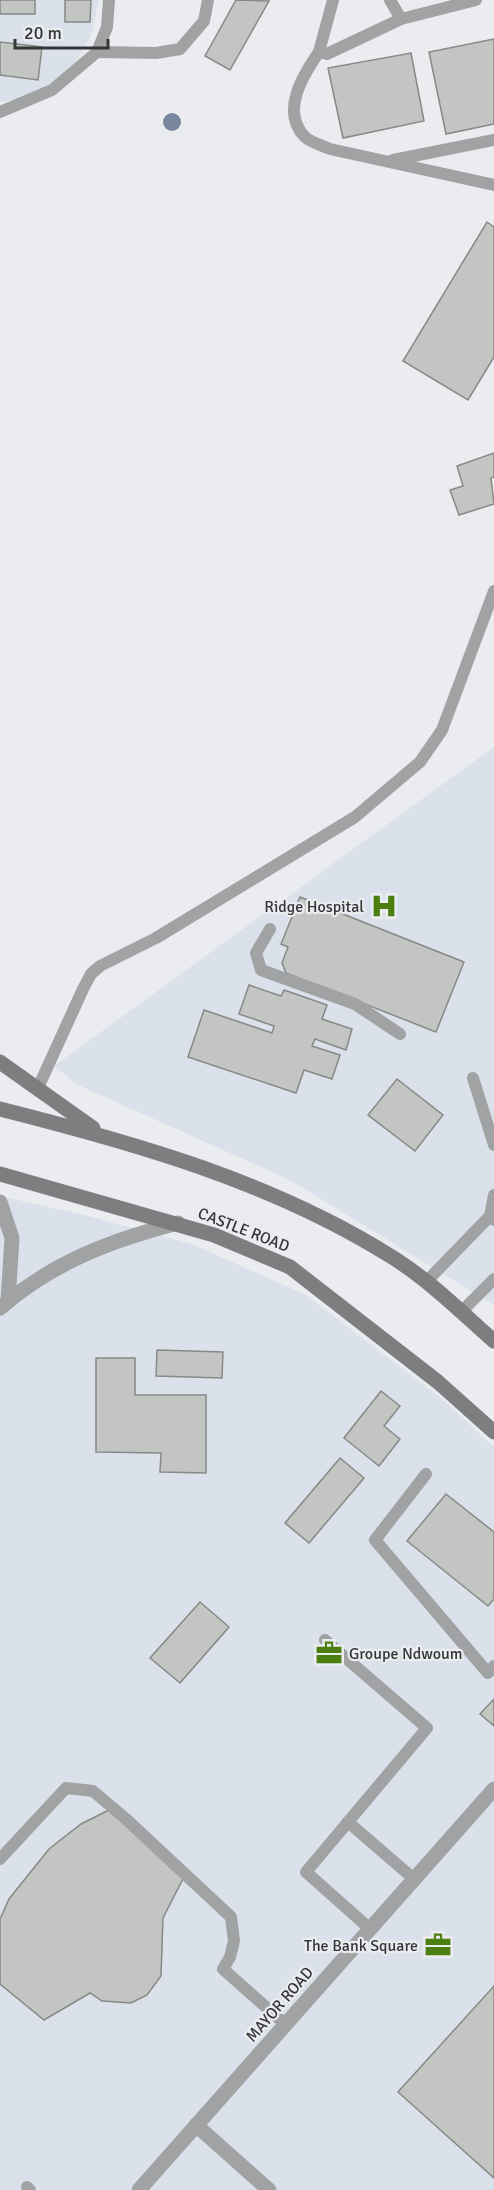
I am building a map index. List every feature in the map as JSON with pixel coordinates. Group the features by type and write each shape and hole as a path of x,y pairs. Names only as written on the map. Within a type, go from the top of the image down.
{"main road":[{"path":"0,1062 103,1135"},
{"path":"0,1109 103,1135 196,1165 324,1217 393,1258 426,1282 494,1341"},
{"name":"CASTLE ROAD","path":"0,1174 178,1223 214,1235 290,1267 412,1360 494,1432"}],"street":[{"path":"0,1202 12,1238 4,1304"},
{"path":"4,1304 82,1254 123,1237 178,1223"},
{"name":"MAYOR ROAD","path":"139,2190 494,1789"},
{"path":"196,2125 269,2190"}],"lane":[{"path":"0,112 52,90 97,52 107,27 109,0"},
{"path":"97,52 156,53 180,49 204,21 208,0"},
{"path":"333,0 319,52 307,69 295,98 294,118 305,138 330,149 494,185"},
{"path":"390,0 401,19"},
{"path":"319,52 327,54 401,19 476,0"},
{"path":"386,161 494,140"},
{"path":"37,1090 83,989 91,974 100,966 156,938 355,817 420,762 442,730 494,591"},
{"path":"270,929 256,953 261,970 355,1004 400,1034"},
{"path":"473,1078 489,1122 494,1145"},
{"path":"426,1282 492,1218 494,1195"},
{"path":"461,1312 494,1279"},
{"path":"426,1474 375,1540 488,1673 494,1666"},
{"path":"325,1640 427,1728 306,1872 369,1928"},
{"path":"0,1859 66,1788 93,1791 231,1917 234,1941 230,1957 223,1969 285,2024"},
{"path":"348,1822 414,1879"}],"shaded area":[{"path":"0,0 99,0 91,35 58,92 0,102"},
{"name":"Ridge Hospital","path":"494,747 494,1305 288,1179 78,1085 54,1066"},
{"path":"0,1196 84,1215 192,1244 306,1295 441,1398 494,1447 494,2190 0,2190"}],"building":[{"path":"0,0 35,0 35,14 0,14"},
{"path":"65,0 91,0 90,22 65,22"},
{"path":"236,0 269,1 230,70 205,56"},
{"path":"494,39 494,124 446,134 429,52"},
{"path":"0,42 42,47 38,80 0,75"},
{"path":"411,53 424,121 343,138 328,68"},
{"path":"487,222 494,227 494,357 468,400 403,361"},
{"path":"494,453 494,477 491,478 494,504 459,515 450,490 463,486 457,466"},
{"path":"300,897 464,962 436,1032 286,973 282,963 288,947 281,944"},
{"path":"249,985 281,996 284,990 327,1005 322,1019 352,1029 346,1050 315,1039 312,1046 340,1055 332,1079 304,1070 296,1093 188,1057 204,1010 272,1033 274,1026 239,1014"},
{"path":"397,1079 443,1115 415,1151 368,1115"},
{"path":"157,1350 223,1352 222,1378 156,1376"},
{"path":"96,1358 135,1358 135,1395 206,1395 206,1473 160,1472 161,1453 96,1452"},
{"path":"381,1391 400,1406 384,1426 400,1439 379,1466 344,1438"},
{"path":"340,1458 364,1478 309,1543 285,1523"},
{"path":"446,1494 494,1532 494,1599 488,1606 407,1541"},
{"path":"200,1602 229,1627 180,1683 150,1658"},
{"path":"494,1699 494,1726 480,1714"},
{"path":"109,1810 185,1875 163,1918 161,1976 147,1995 131,2003 102,2001 90,1993 44,2020 0,1984 0,1919 9,1899 49,1849 81,1824"},
{"path":"494,1986 494,2178 398,2092"}],"place":[{"name":"Ridge Hospital","path":"384,906"},
{"name":"Groupe Ndwoum","path":"329,1653"},
{"name":"The Bank Square","path":"438,1945"}]}
